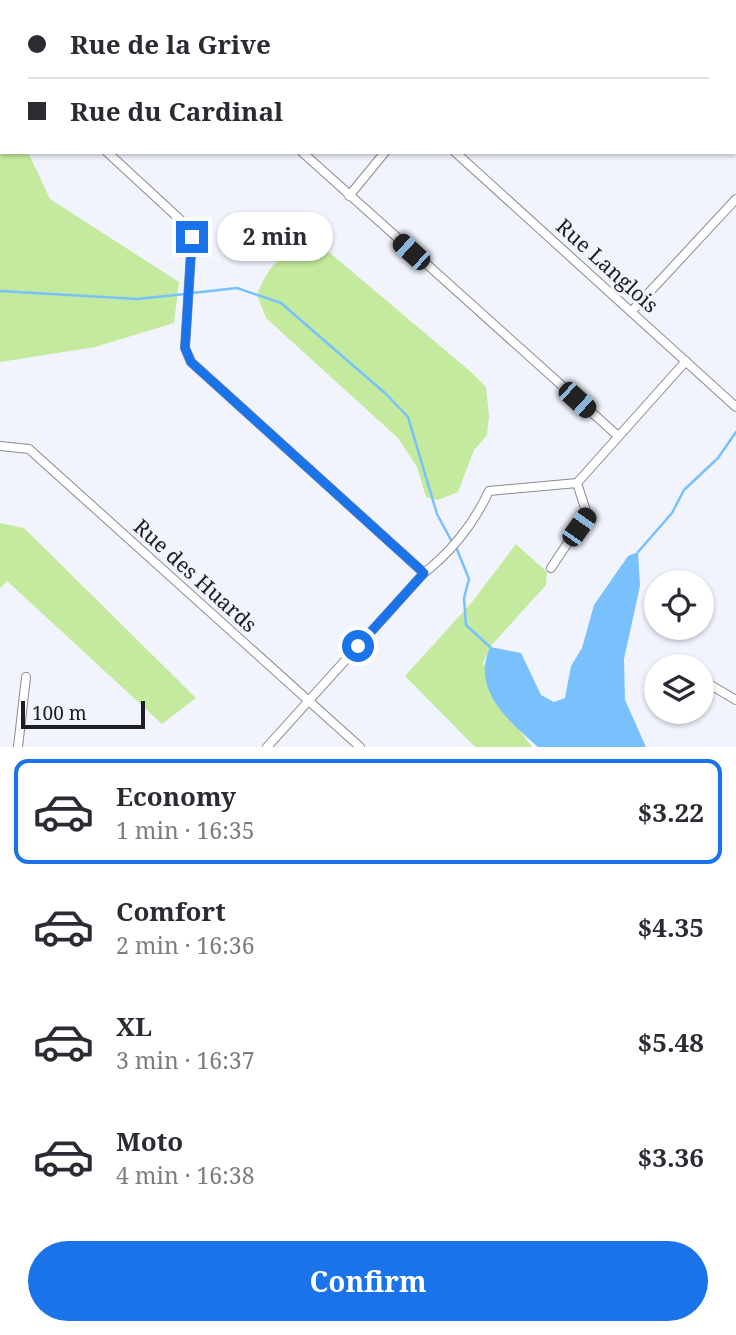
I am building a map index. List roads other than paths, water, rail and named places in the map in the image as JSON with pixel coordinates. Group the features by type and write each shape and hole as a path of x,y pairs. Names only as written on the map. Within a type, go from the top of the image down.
{"street":[{"path":"109,154 186,225 192,237 185,348 191,362 424,573"},
{"path":"304,154 618,436"},
{"path":"349,196 383,154"},
{"name":"Rue Langlois","path":"457,154 736,407"},
{"path":"631,312 736,199"},
{"path":"267,747 424,573 448,554 482,506 489,491 577,483 686,361"},
{"name":"Rue des Huards","path":"0,446 29,449 360,747"},
{"path":"551,568 587,514 577,483"},
{"path":"18,747 26,677"},
{"path":"714,687 736,700"}],"water":[{"path":"638,552 640,586 624,659 625,700 646,747 538,747 505,715 489,690 485,663 490,647 521,653 541,695 554,702 565,698 571,666 582,648 594,605 628,556"}],"waterway":[{"path":"192,293 237,288 281,303 386,394 408,417 437,514 452,542"},
{"path":"0,291 137,299 185,294"},
{"path":"638,552 672,513 684,490 718,458 736,432"},
{"path":"456,547 469,579 464,598 466,625 490,647"}]}
